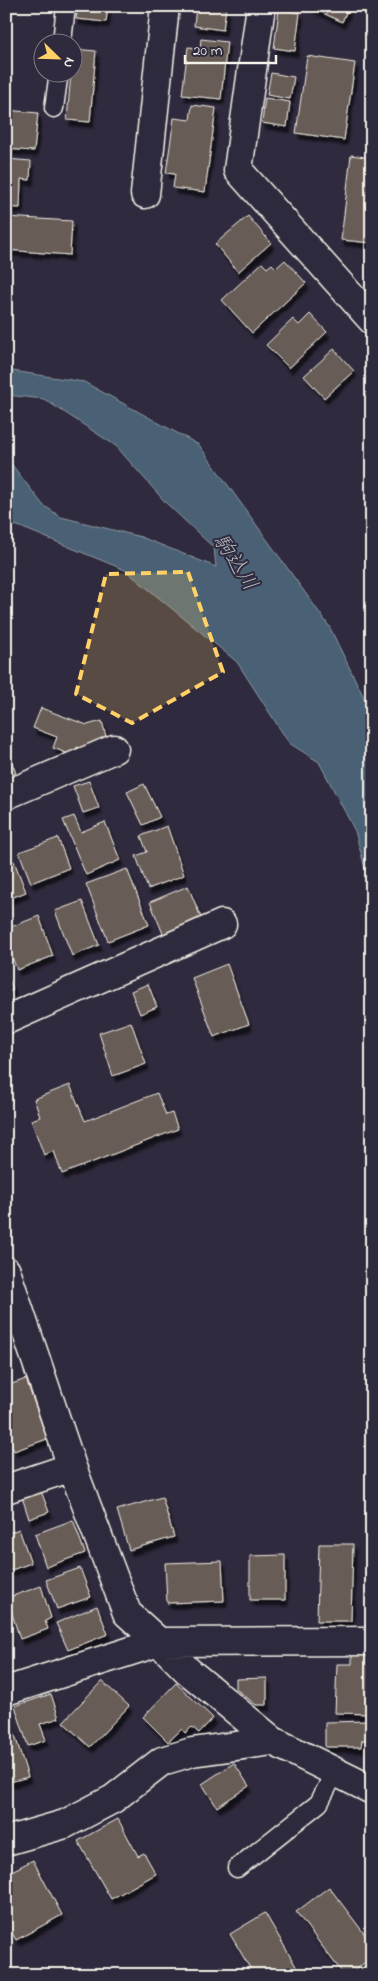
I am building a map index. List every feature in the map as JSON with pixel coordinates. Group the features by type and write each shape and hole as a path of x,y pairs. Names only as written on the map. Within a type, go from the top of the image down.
{"street":[{"path":"145,194 165,6"},
{"path":"261,6 238,170 372,320"},
{"path":"6,795 114,749"},
{"path":"6,1020 222,924"},
{"path":"6,1271 72,1467 128,1613 188,1671 273,1742 372,1790"},
{"path":"6,1489 72,1467"},
{"path":"6,1691 159,1642 372,1641"},
{"path":"6,1841 13,1841 65,1824 113,1799 162,1761 192,1752 273,1742"}],"lane":[{"path":"63,32 66,6"},
{"path":"54,108 58,82"},
{"path":"237,1868 319,1803 335,1772"}],"highlighted area":[{"path":"188,572 223,672 132,723 76,694 106,574"}],"water":[{"name":"駒込川","path":"6,370 84,382 199,445 329,626 372,714 372,894 355,831 319,762 289,743 237,662 125,570 18,526 6,525 6,457 43,505 61,517 141,537 216,567 214,548 166,503 116,446 44,399 6,395"}],"building":[{"path":"78,6 108,6 106,22 76,19"},
{"path":"196,6 226,8 223,30 194,26"},
{"path":"308,6 349,6 342,22"},
{"path":"279,10 300,13 295,51 274,48"},
{"path":"201,39 227,42 221,99 182,95 188,47 200,48"},
{"path":"82,50 96,51 90,122 67,120 70,82 82,82"},
{"path":"307,56 355,63 344,140 296,133"},
{"path":"271,73 294,77 290,99 267,95"},
{"path":"265,98 290,102 287,127 262,123"},
{"path":"192,105 216,108 205,192 173,188 175,174 166,173 174,118 190,120"},
{"path":"6,110 38,113 34,151 6,149"},
{"path":"351,155 372,158 372,243 341,240"},
{"path":"6,159 31,161 30,180 21,179 20,208 6,207"},
{"path":"248,216 271,243 238,272 215,244"},
{"path":"6,217 72,221 70,255 6,250"},
{"path":"285,260 306,283 252,333 222,300 262,263 267,268 272,264 276,268"},
{"path":"310,314 327,332 289,368 266,345 293,319 299,325"},
{"path":"334,349 354,371 324,398 304,376"},
{"path":"41,708 87,725 102,721 108,745 85,750 77,747 74,756 53,748 57,737 33,728"},
{"path":"6,748 16,773 6,777"},
{"path":"89,781 99,808 83,813 73,786"},
{"path":"144,784 160,817 143,825 127,792"},
{"path":"74,816 81,832 105,822 120,860 86,875 63,820"},
{"path":"167,826 184,875 148,889 136,856 147,852 141,836"},
{"path":"58,838 69,868 31,883 19,852"},
{"path":"14,861 26,892 6,900 6,864"},
{"path":"127,869 149,925 108,941 86,884"},
{"path":"188,886 202,920 164,936 150,902"},
{"path":"82,901 99,945 72,956 55,911"},
{"path":"39,916 53,956 17,970 6,942 6,929"},
{"path":"227,964 249,1024 214,1037 192,978"},
{"path":"6,971 13,990 6,993"},
{"path":"148,984 157,1007 140,1014 131,991"},
{"path":"131,1022 146,1064 113,1076 99,1033"},
{"path":"70,1085 85,1121 157,1093 166,1115 172,1113 178,1129 62,1174 54,1151 44,1155 31,1120 40,1117 34,1099"},
{"path":"26,1379 47,1439 14,1451 6,1429 6,1386"},
{"path":"41,1491 49,1512 29,1519 22,1497"},
{"path":"162,1497 174,1537 129,1550 117,1510"},
{"path":"73,1520 85,1553 46,1567 35,1534"},
{"path":"19,1529 31,1563 6,1572 6,1534"},
{"path":"319,1544 353,1544 351,1621 317,1621"},
{"path":"285,1555 285,1600 250,1600 250,1556"},
{"path":"222,1561 224,1601 167,1603 165,1563"},
{"path":"80,1568 91,1597 57,1609 46,1580"},
{"path":"41,1586 51,1618 45,1621 48,1629 20,1639 7,1598"},
{"path":"97,1606 108,1634 68,1650 56,1623"},
{"path":"6,1626 10,1640 6,1641"},
{"path":"352,1653 372,1654 372,1714 335,1713 337,1664 352,1664"},
{"path":"267,1678 267,1705 256,1705 236,1689 236,1679"},
{"path":"102,1681 129,1706 90,1747 63,1722"},
{"path":"176,1683 213,1718 199,1733 192,1727 185,1733 182,1729 168,1742 143,1717"},
{"path":"51,1694 59,1718 40,1724 46,1740 28,1746 15,1706"},
{"path":"6,1713 8,1713 28,1777 6,1783"},
{"path":"372,1721 372,1740 362,1740 361,1747 325,1747 325,1722"},
{"path":"234,1763 249,1786 217,1807 202,1784"},
{"path":"118,1819 138,1856 144,1853 156,1874 111,1899 78,1841"},
{"path":"33,1860 62,1915 16,1940 6,1922 6,1896 11,1893 6,1884 6,1874"},
{"path":"329,1887 372,1944 372,1957 349,1975 344,1975 296,1912"},
{"path":"265,1913 301,1975 254,1975 230,1934"},
{"path":"222,1966 227,1975 207,1975"}]}
